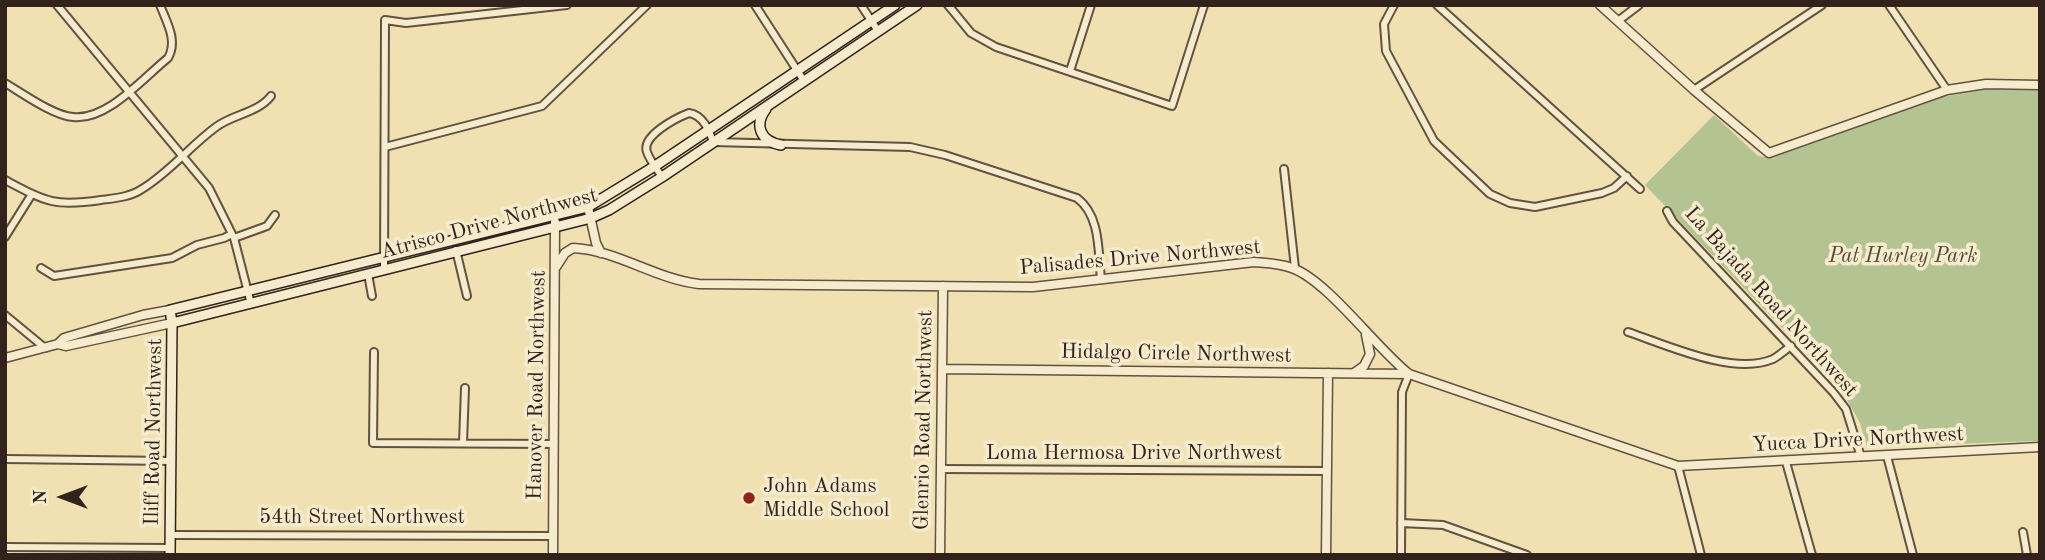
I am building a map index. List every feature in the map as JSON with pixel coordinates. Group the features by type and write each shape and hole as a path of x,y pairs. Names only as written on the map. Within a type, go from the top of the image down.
{"main road":[{"name":"Atrisco Drive Northwest","path":"170,310 588,207 655,166 895,5"},
{"name":"Atrisco Drive Northwest","path":"173,324 592,218 662,177 917,5"},
{"path":"768,106 760,119 759,129 767,141 780,145"},
{"name":"Iliff Road Northwest","path":"170,310 173,324 170,551"}],"street":[{"path":"57,5 209,188 233,236 251,304"},
{"path":"5,83 38,102 74,117 104,111 168,58 173,50 173,41 160,5"},
{"path":"384,270 385,20 406,23 567,5"},
{"path":"385,146 542,106 647,5"},
{"path":"754,5 804,81"},
{"path":"861,5 878,31"},
{"path":"948,5 964,27 983,41 1172,106 1204,5"},
{"path":"1070,71 1091,5"},
{"path":"1394,5 1384,24 1386,51 1434,141 1490,194 1510,204 1535,207 1602,193 1614,188 1627,176"},
{"path":"1437,5 1640,188"},
{"path":"1600,5 1769,153 1947,90 1986,84 2040,85"},
{"path":"1618,21 1639,5"},
{"path":"1694,90 1822,5"},
{"path":"1889,5 1947,90"},
{"path":"5,180 46,200 70,204 122,197 144,188 219,124 264,104 271,96"},
{"path":"662,177 645,148 652,135 689,113 699,116 709,130 713,142 889,145 921,149 1073,195 1086,205 1094,221 1101,279"},
{"path":"1284,169 1295,268"},
{"path":"5,237 32,194"},
{"path":"588,207 601,253"},
{"name":"La Bajada Road Northwest","path":"1667,211 1673,222 1791,346 1846,409 1861,457"},
{"path":"41,268 54,276 172,258 197,245 267,226 275,215"},
{"name":"Hanover Road Northwest","path":"553,555 556,267 554,216"},
{"path":"454,241 467,296"},
{"name":"Palisades Drive Northwest","path":"556,267 565,253 573,248 601,253 667,278 699,284 1046,287 1254,262 1270,263 1295,268 1326,291 1409,374 1678,466"},
{"path":"368,274 372,296"},
{"name":"Glenrio Road Northwest","path":"940,555 943,286"},
{"name":"Atrisco Drive Northwest","path":"5,358 58,344 64,338 143,315 170,310"},
{"path":"5,315 45,348"},
{"name":"Atrisco Drive Northwest","path":"58,344 66,346 173,324"},
{"path":"1354,373 1364,366 1370,354 1365,332"},
{"path":"1628,332 1710,360 1728,363 1775,359 1791,346"},
{"path":"374,352 373,443 553,444"},
{"name":"Hidalgo Circle Northwest","path":"942,369 1409,374"},
{"path":"1326,555 1328,373"},
{"path":"1401,555 1402,392 1409,374"},
{"path":"463,443 465,388"},
{"name":"Yucca Drive Northwest","path":"1678,466 2040,447"},
{"path":"1887,456 1913,555"},
{"path":"5,459 171,461"},
{"path":"1786,462 1812,555"},
{"path":"1678,466 1701,555"},
{"name":"Loma Hermosa Drive Northwest","path":"941,469 1327,471"},
{"path":"1401,523 1443,525 1527,555"},
{"path":"2023,532 2027,555"},
{"name":"54th Street Northwest","path":"171,535 553,536"},
{"path":"5,547 170,551"}],"green space":[{"name":"Pat Hurley Park","path":"1999,87 2040,89 2040,441 1867,447 1860,423 1841,389 1645,185 1714,115 1758,156 1772,158 1943,97"}],"place":[{"name":"John Adams Middle School","path":"749,498"}]}
